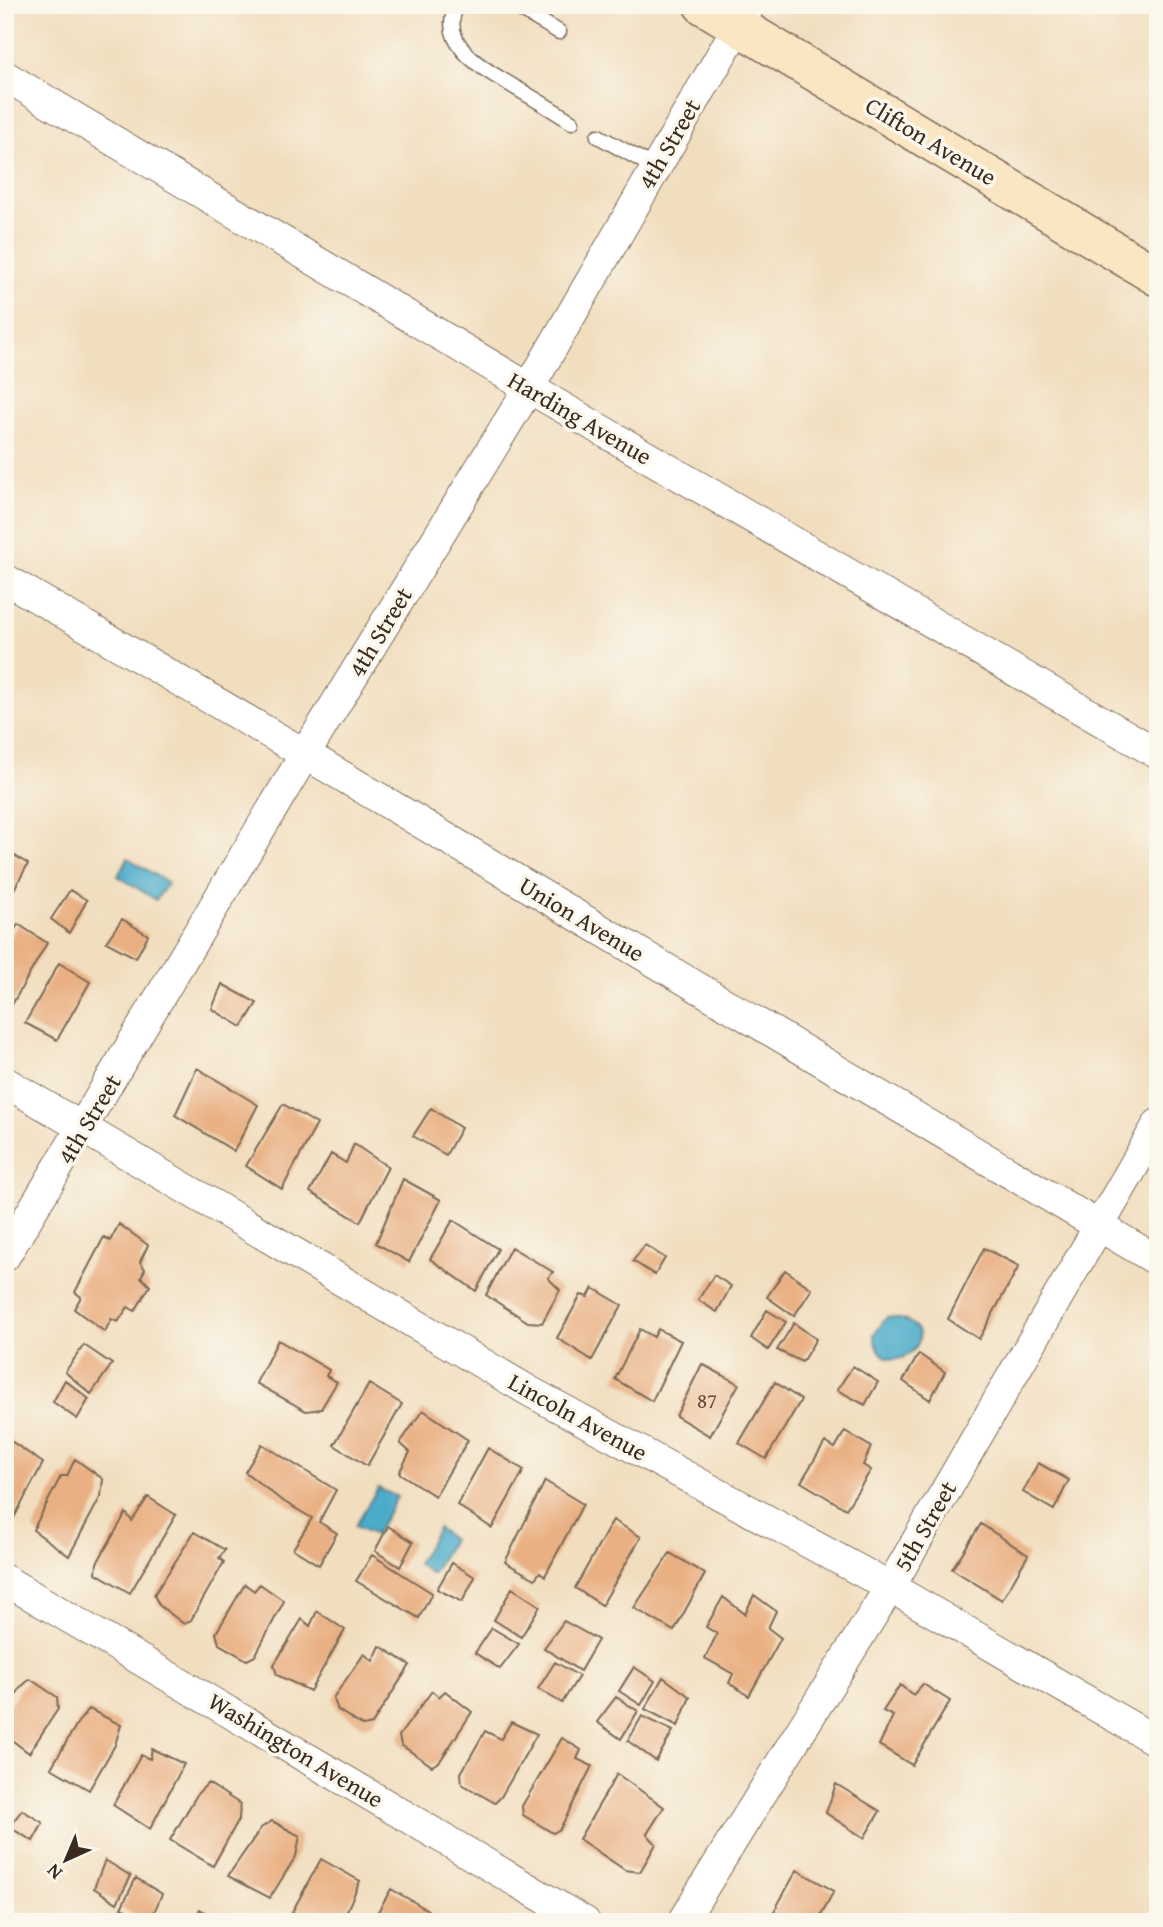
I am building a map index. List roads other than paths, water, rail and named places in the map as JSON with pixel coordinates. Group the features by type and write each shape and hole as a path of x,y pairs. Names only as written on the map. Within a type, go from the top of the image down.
{"main road":[{"name":"Clifton Avenue","path":"703,5 744,16 1158,278"}],"street":[{"name":"4th Street","path":"5,1256 305,754 528,388 744,16"},
{"name":"Harding Avenue","path":"5,76 528,388 1158,754"},
{"name":"Union Avenue","path":"5,579 305,754 1158,1261"},
{"name":"Lincoln Avenue","path":"5,1082 529,1391 890,1587 1158,1742"},
{"name":"5th Street","path":"682,1922 890,1587 1158,1124"},
{"name":"Washington Avenue","path":"5,1580 585,1922"}],"lane":[{"path":"457,5 453,13 452,28 458,45 474,63 572,122"},
{"path":"513,5 559,32"},
{"path":"598,136 656,168"}],"water":[{"path":"128,858 168,883 156,900 118,876"},
{"path":"887,1317 908,1322 918,1331 918,1342 912,1351 902,1358 891,1359 881,1352 874,1334"},
{"path":"378,1488 397,1497 375,1535 355,1526"},
{"path":"438,1528 452,1540 432,1574 417,1564"}]}
